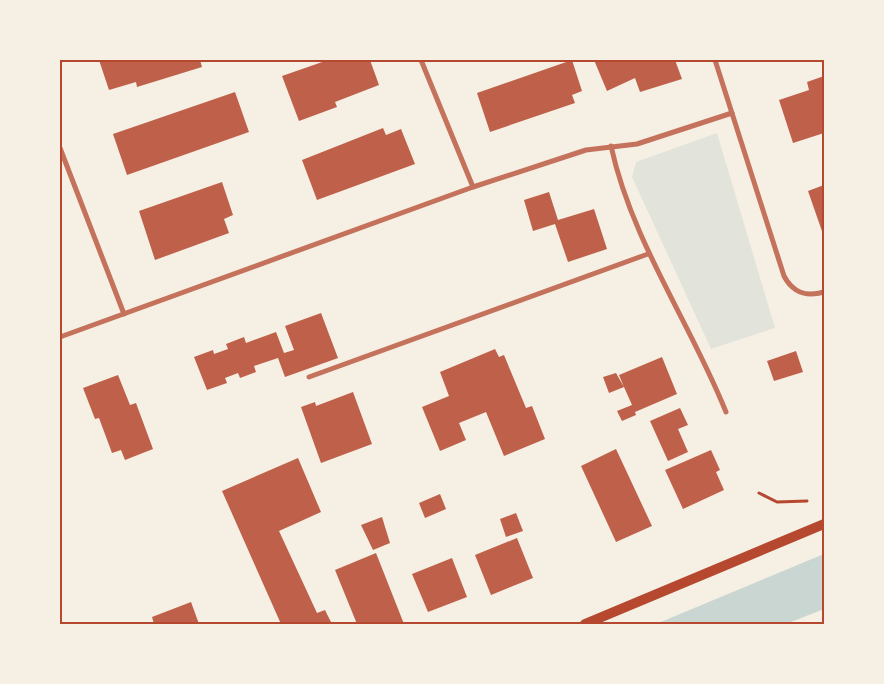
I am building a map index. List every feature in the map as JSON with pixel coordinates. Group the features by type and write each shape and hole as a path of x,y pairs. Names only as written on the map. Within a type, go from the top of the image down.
{"main road":[{"path":"584,624 824,524"}],"street":[{"path":"422,60 473,187"},
{"path":"714,60 784,276 790,288 797,292 807,294 824,292"},
{"path":"60,337 473,187 586,150 637,144 732,113"},
{"path":"611,146 619,180 648,254 714,383 726,412"},
{"path":"60,148 124,314"},
{"path":"308,376 648,254"}],"path":[{"path":"759,493 777,502 807,500"}],"shaded area":[{"path":"717,133 775,328 711,349 632,177 636,162"},
{"path":"824,554 824,609 786,624 656,624"}],"building":[{"path":"99,60 200,60 202,67 137,87 136,82 109,90"},
{"path":"328,60 370,60 379,85 335,102 337,107 299,121 282,76"},
{"path":"572,60 582,91 572,95 575,103 490,132 477,93"},
{"path":"594,60 675,60 682,79 640,92 635,78 607,91"},
{"path":"824,76 824,133 793,143 779,100 809,90 807,82"},
{"path":"235,92 249,132 127,175 113,134"},
{"path":"383,128 386,135 401,129 415,164 317,200 302,160"},
{"path":"222,182 233,215 224,219 229,233 155,260 139,211"},
{"path":"824,185 824,237 808,191"},
{"path":"549,192 558,220 594,209 607,249 568,262 555,224 533,231 524,200"},
{"path":"321,313 338,358 285,377 278,358 254,366 256,372 240,378 238,373 225,378 227,383 207,390 194,357 213,350 214,354 228,349 226,344 244,337 246,343 276,332 284,353 294,350 285,326"},
{"path":"495,349 499,357 504,355 526,408 532,406 545,439 504,456 486,412 459,423 466,440 440,451 422,407 449,396 440,372"},
{"path":"796,351 803,372 774,381 767,361"},
{"path":"662,357 677,394 635,412 636,415 622,421 617,411 632,405 619,375"},
{"path":"616,373 624,387 609,393 603,377"},
{"path":"118,375 130,405 136,403 153,449 125,460 121,450 112,453 99,418 95,419 83,388"},
{"path":"353,392 372,444 321,463 301,407 315,402 316,406"},
{"path":"680,408 688,425 678,429 688,452 668,461 650,421"},
{"path":"616,449 652,526 616,542 581,466"},
{"path":"711,450 720,470 716,472 724,490 683,509 665,470"},
{"path":"298,458 321,512 279,531 317,613 325,610 332,624 281,624 222,491"},
{"path":"440,494 446,509 425,518 419,503"},
{"path":"516,513 523,531 506,537 500,519"},
{"path":"382,517 390,543 373,550 361,525"},
{"path":"517,538 533,578 491,595 475,555"},
{"path":"376,553 404,624 357,624 335,570"},
{"path":"452,558 467,597 428,612 412,574"},
{"path":"191,602 199,624 154,624 152,617"}]}
